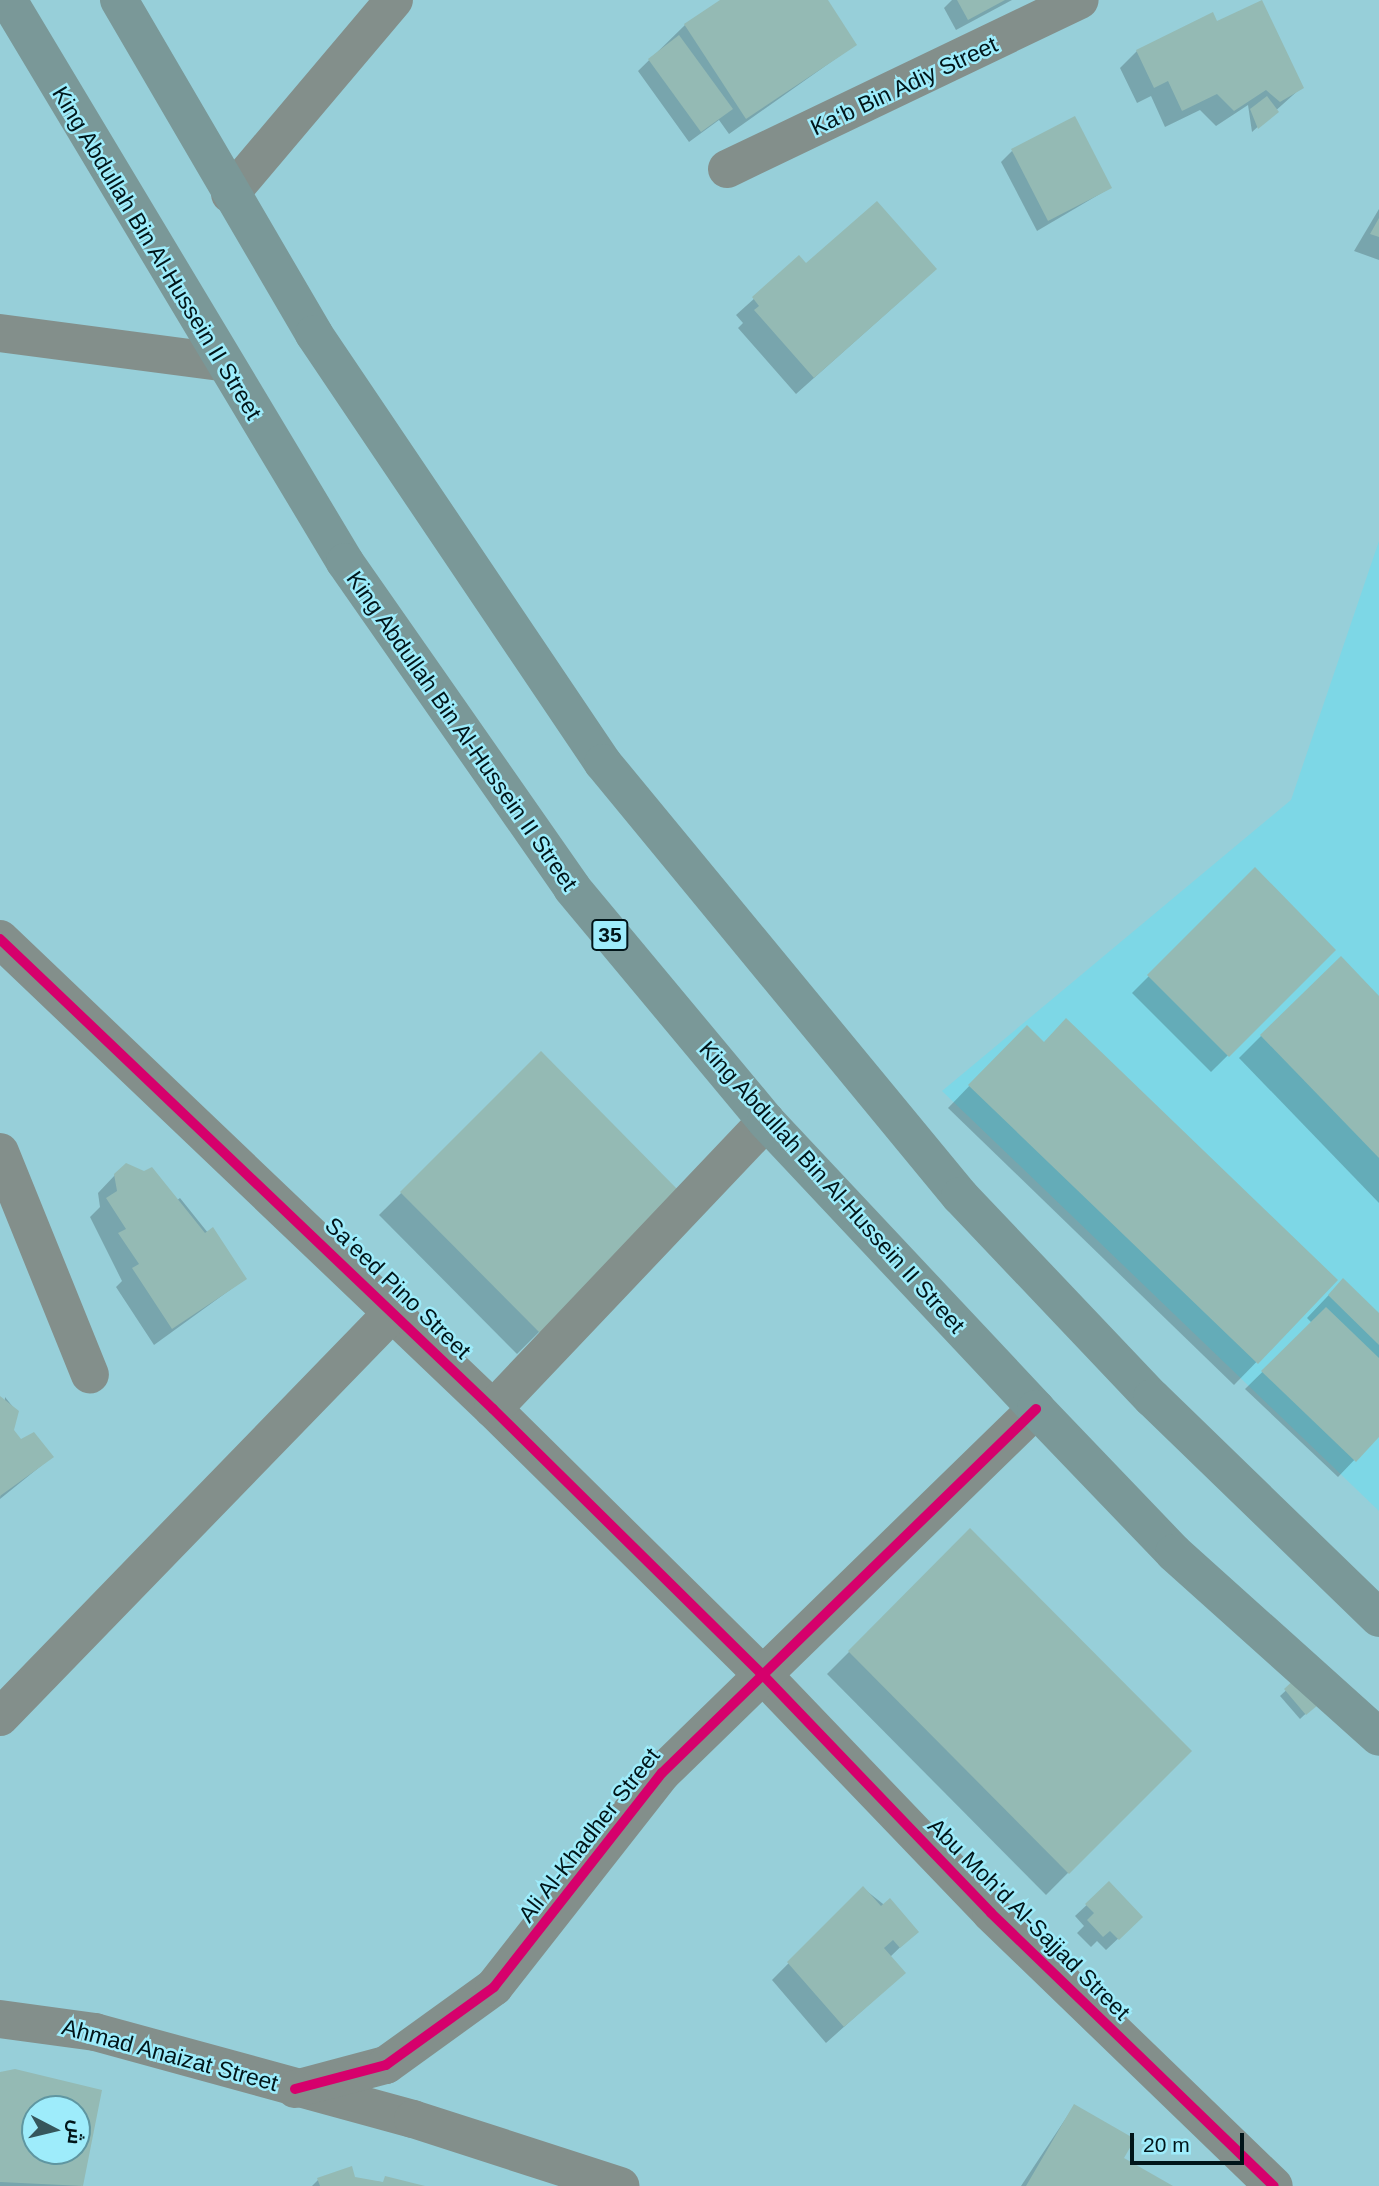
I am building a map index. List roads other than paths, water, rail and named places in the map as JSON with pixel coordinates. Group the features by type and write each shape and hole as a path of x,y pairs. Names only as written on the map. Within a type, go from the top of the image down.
{"highway":[{"name":"King Abdullah Bin Al-Hussein II Street","path":"8,0 220,362 345,562 572,888 766,1121 1036,1409 1174,1553 1379,1737"},
{"path":"119,0 230,194 489,603 603,764 726,920 960,1196 1152,1398 1379,1618"}],"street":[{"path":"230,194 394,0"},
{"name":"Ka‘b Bin Adiy Street","path":"727,169 1080,0"},
{"path":"0,333 220,362"},
{"name":"Sa‘eed Pino Street","path":"0,939 393,1312 762,1674"},
{"path":"493,1409 766,1121"},
{"path":"0,1152 90,1375"},
{"path":"0,1717 393,1312"},
{"name":"Ali Al-Khadher Street","path":"295,2090 386,2065 495,1987 662,1773 1036,1409"},
{"name":"Abu Moh'd Al-Sajjad Street","path":"762,1674 991,1913 1274,2186"},
{"name":"Ahmad Anaizat Street","path":"0,2019 95,2032 295,2090 413,2119 620,2186"}]}
